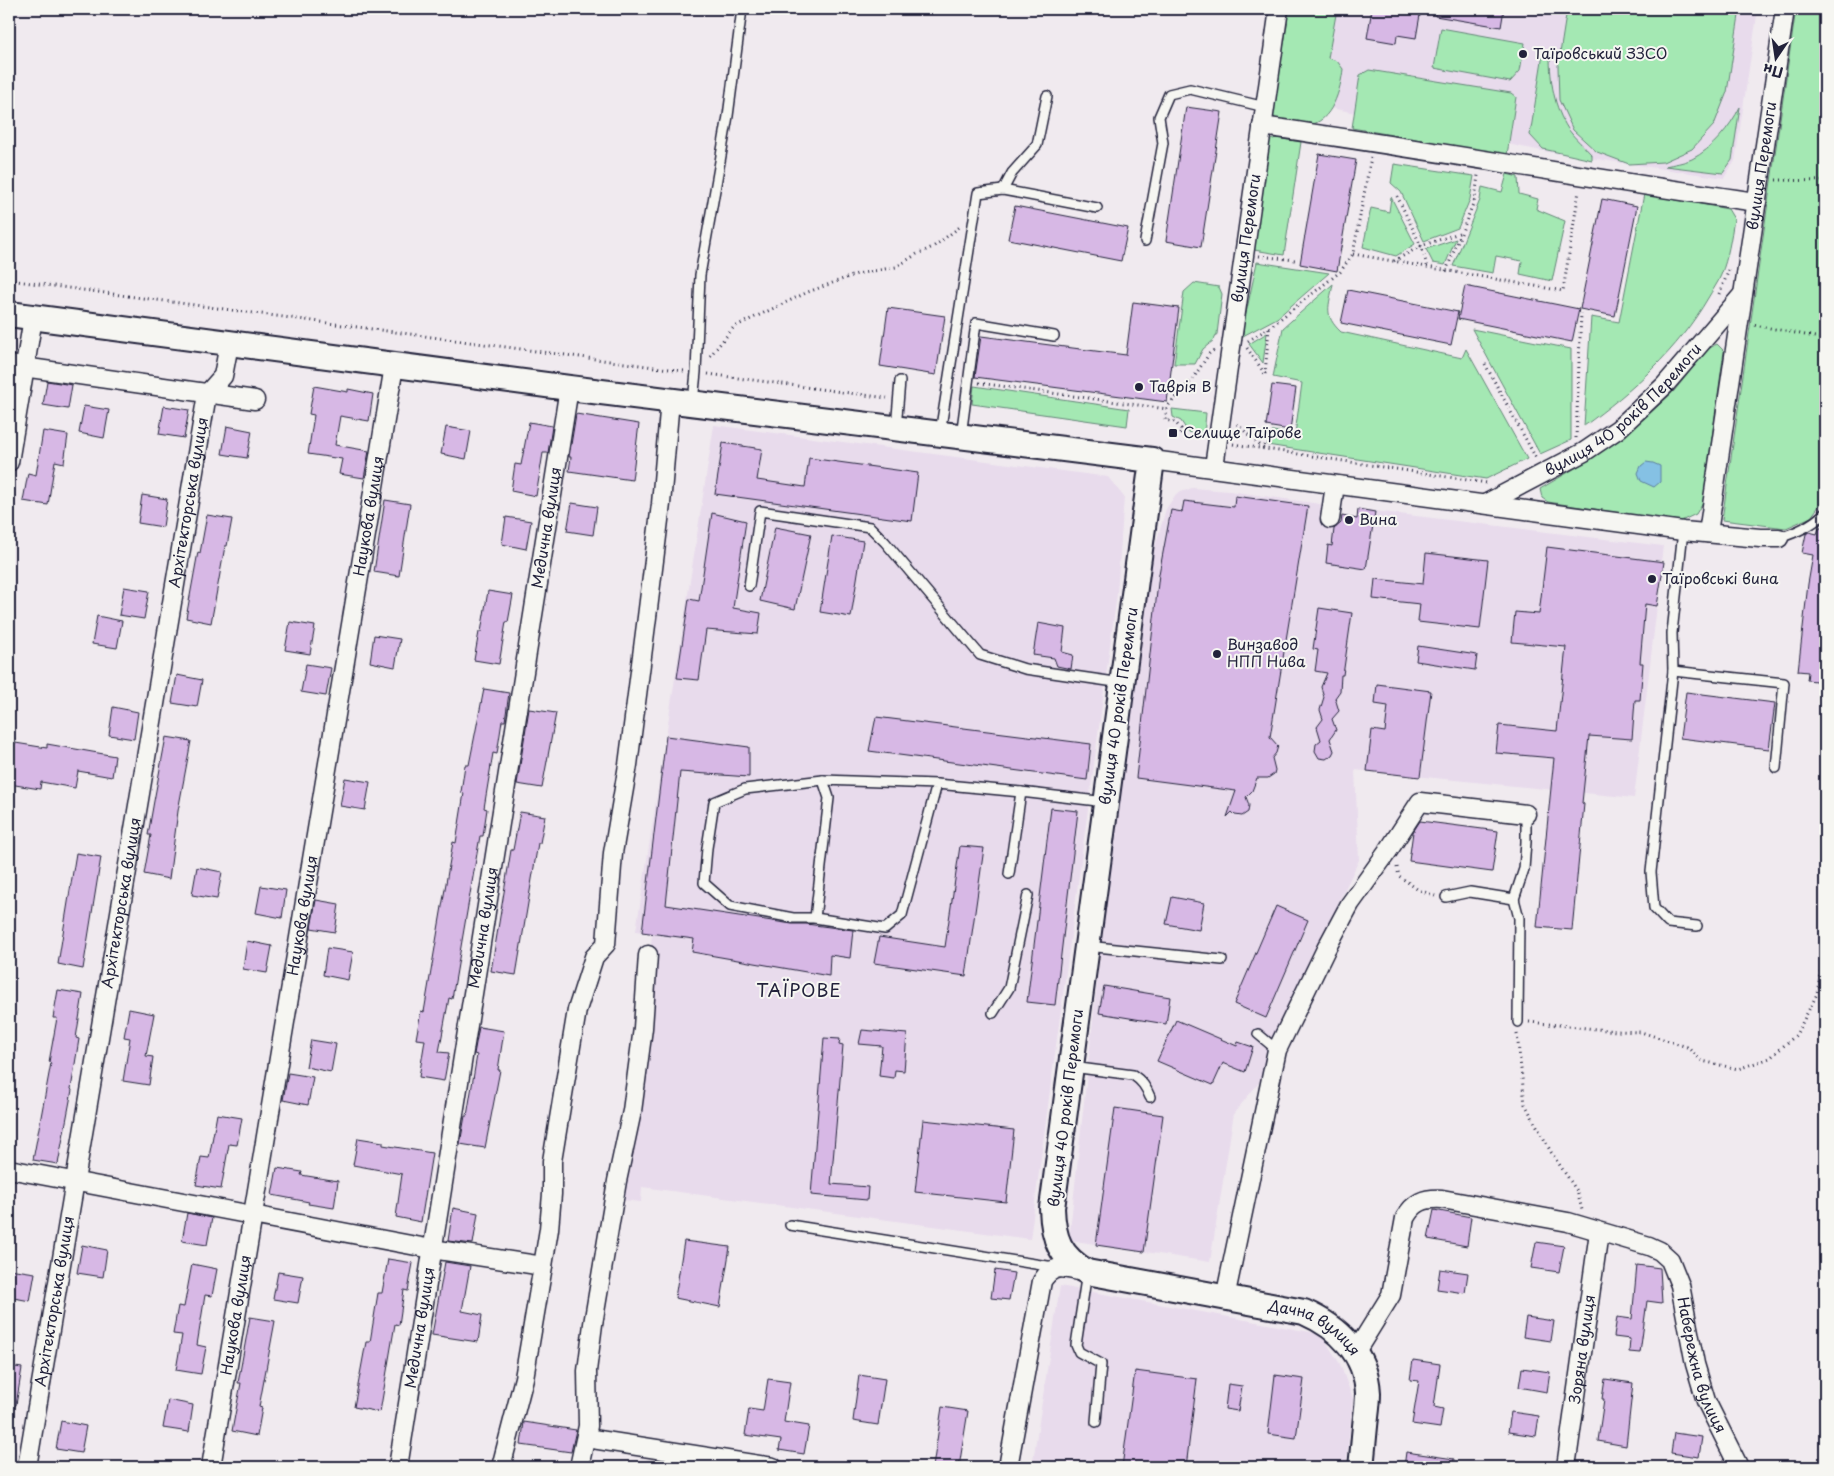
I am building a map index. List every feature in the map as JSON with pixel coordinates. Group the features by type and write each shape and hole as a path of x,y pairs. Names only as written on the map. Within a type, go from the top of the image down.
{"street":[{"name":"вулиця Перемоги","path":"1214,467 1246,254 1279,9"},
{"name":"вулиця Перемоги","path":"1708,533 1785,9"},
{"path":"1262,126 1374,141 1582,176 1757,202"},
{"name":"вулиця 40 років Перемоги","path":"1485,504 1584,452 1618,429 1664,386 1743,294"},
{"path":"9,314 394,366 1214,467 1682,531 1779,538"},
{"path":"9,462 17,366 33,318"},
{"name":"Архітекторська вулиця","path":"27,1467 208,394 223,376 229,344"},
{"path":"17,366 256,400"},
{"name":"Наукова вулиця","path":"211,1467 394,366"},
{"name":"Медична вулиця","path":"398,1467 569,388"},
{"path":"501,1467 524,1378 549,1230 552,1161 577,1010 594,957 606,944 613,853 628,765 647,617 661,504 670,400"},
{"name":"вулиця 40 років Перемоги","path":"1087,1272 1075,1265 1066,1256 1055,1238 1052,1224 1052,1208 1152,460"},
{"path":"1330,519 1335,485"},
{"path":"1225,1298 1277,1050 1350,904 1420,802 1526,814"},
{"path":"579,1467 586,1438 587,1371 593,1324 617,1181 632,1111 643,1028 648,955"},
{"path":"9,1169 432,1249 543,1266"},
{"name":"Дачна вулиця","path":"1057,1267 1304,1312 1322,1320 1341,1334 1355,1353 1391,1296 1405,1218 1411,1208 1420,1202 1432,1198 1568,1222 1649,1246 1660,1251 1670,1260"},
{"name":"Зоряна вулиця","path":"1566,1467 1591,1230"},
{"name":"Набережна вулиця","path":"1670,1260 1680,1285 1695,1364 1706,1401 1739,1467"},
{"path":"1008,1467 1042,1281 1047,1272 1057,1267"},
{"path":"1355,1353 1361,1364 1368,1394 1361,1467"},
{"path":"586,1438 773,1467"}],"lane":[{"path":"693,403 700,275 728,116 742,9"},
{"path":"1145,241 1163,143 1159,117 1169,94 1190,89 1265,107"},
{"path":"1003,190 1012,173 1037,145 1047,96"},
{"path":"950,435 978,193 1003,190 1097,208"},
{"path":"950,435 968,382 976,323 1054,336"},
{"path":"896,428 900,381"},
{"path":"750,586 760,511 870,527 885,542 980,655 1025,669 1123,683"},
{"path":"1779,538 1798,532 1814,523 1825,513"},
{"path":"1682,531 1672,633 1673,671 1651,872 1654,908 1668,924 1697,926"},
{"path":"1673,671 1784,683 1776,768"},
{"path":"937,784 902,915 886,929 815,918 793,918 730,906 704,883 714,802 745,789 823,780 937,784 1106,802"},
{"path":"815,918 829,798 823,780"},
{"path":"1009,874 1021,792"},
{"path":"1518,1022 1519,918 1514,899 1524,869 1526,814"},
{"path":"1446,897 1470,892 1514,899"},
{"path":"993,1013 1009,988 1028,895"},
{"path":"1087,946 1222,960"},
{"path":"1258,1034 1277,1050"},
{"path":"1071,1067 1133,1075 1147,1087 1150,1097"},
{"path":"790,1225 1057,1267"},
{"path":"1087,1272 1076,1345 1078,1352 1101,1364 1096,1422"}],"path":[{"path":"1270,327 1265,374 1244,344 1270,327 1340,272 1353,254 1374,141"},
{"path":"1446,271 1475,199 1481,158"},
{"path":"1353,254 1563,291 1582,176"},
{"path":"1760,180 1825,181"},
{"path":"1397,196 1421,246 1428,268"},
{"path":"696,372 734,327 808,292 857,274 896,267 933,247 974,216"},
{"path":"1394,262 1421,246 1462,232"},
{"path":"1246,254 1295,260"},
{"path":"1716,302 1730,266"},
{"path":"9,280 898,399"},
{"path":"1581,312 1576,444 1583,438"},
{"path":"1738,323 1825,339"},
{"path":"1180,434 1181,430 1175,422 1165,420 1167,409 1192,380 1209,354 1216,349 1232,347"},
{"path":"1485,364 1539,462 1530,466"},
{"path":"968,382 1167,409"},
{"path":"1222,411 1264,449"},
{"path":"1264,449 1266,432"},
{"path":"1218,442 1486,483 1495,480"},
{"path":"1388,851 1395,854 1399,876 1417,889 1434,896 1446,897"},
{"path":"1591,1230 1584,1216 1577,1191 1551,1152 1525,1104 1517,1042 1518,1022 1640,1032 1687,1047 1702,1060 1738,1068 1770,1058 1796,1034 1817,994 1825,954"}],"shaded area":[{"name":"Таїровський ЗЗСО","path":"1301,9 1758,9 1735,161 1724,178 1542,151 1287,99"},
{"path":"714,425 1108,477 1124,497 1117,594 1030,1239 642,1187 641,1202 622,1200 652,934 636,931"},
{"path":"1192,488 1229,491 1320,504 1335,522 1341,522 1342,516 1357,518 1358,509 1663,546 1661,562 1664,562 1634,798 1355,770 1359,860 1272,1041 1262,1079 1234,1113 1210,1262 1069,1240 1104,918 1101,902 1145,581 1166,509 1176,494"},
{"path":"1060,1286 1321,1334 1340,1364 1353,1399 1346,1467 1032,1467"}],"green space":[{"path":"1289,9 1337,9 1328,58 1337,61 1343,69 1340,86 1329,112 1323,119 1307,125 1283,121 1273,116"},
{"path":"1567,9 1740,9 1727,92 1714,125 1692,149 1663,162 1629,164 1597,152 1573,130 1559,100 1558,66"},
{"path":"1796,9 1825,9 1825,498 1811,517 1786,528 1722,520"},
{"path":"1441,28 1525,43 1520,71 1510,82 1434,68"},
{"path":"1543,54 1550,55 1554,94 1563,121 1571,133 1592,155 1592,160 1543,149 1530,135"},
{"path":"1369,70 1511,93 1516,97 1507,155 1352,128 1360,75"},
{"path":"1740,107 1732,160 1723,173 1665,166 1689,160 1707,149 1726,130"},
{"path":"1276,138 1301,142 1284,255 1254,250 1268,141"},
{"path":"1394,164 1474,176 1470,199 1458,228 1424,241 1401,192 1391,183"},
{"path":"1507,174 1518,177 1519,194 1538,199 1536,209 1565,221 1552,281 1520,274 1522,261 1496,256 1493,273 1453,266 1480,200 1482,187 1502,192"},
{"path":"1644,194 1728,209 1734,219 1727,255 1717,284 1683,335 1636,384 1584,426 1591,317 1619,322"},
{"path":"1391,197 1415,244 1396,256 1363,247 1371,208 1389,212"},
{"path":"1456,239 1445,265 1433,263 1426,249"},
{"path":"1257,262 1329,273 1277,318 1241,337"},
{"path":"1194,283 1219,287 1222,294 1217,334 1214,340 1203,349 1195,364 1174,364 1184,292"},
{"path":"1333,284 1329,310 1332,321 1341,332 1462,358 1466,349 1527,459 1486,479 1267,445 1273,431 1295,434 1302,383 1273,377 1283,328"},
{"path":"1472,329 1571,349 1571,440 1540,454"},
{"path":"1267,333 1263,363 1249,344"},
{"path":"1717,344 1724,351 1703,502 1696,514 1679,522 1548,502 1542,498 1540,489 1589,460 1646,417 1674,391 1708,349"},
{"path":"974,386 1129,409 1127,426 972,404"},
{"path":"1172,409 1206,413 1204,435 1188,432 1181,421 1173,417"}],"water":[{"path":"1646,462 1660,466 1660,482 1654,487 1641,481 1638,473 1641,466"}],"building":[{"path":"1372,9 1421,9 1416,38 1397,35 1396,43 1367,38"},
{"path":"1435,9 1504,9 1501,27 1435,16"},
{"path":"1186,107 1222,112 1201,247 1166,241"},
{"path":"1319,154 1356,160 1337,271 1300,264"},
{"path":"1602,199 1637,206 1615,316 1580,309"},
{"path":"1015,206 1128,228 1121,261 1008,239"},
{"path":"1465,286 1579,309 1572,342 1458,319"},
{"path":"1348,290 1458,312 1451,345 1341,323"},
{"path":"1133,302 1179,308 1167,402 975,377 981,336 1126,355"},
{"path":"888,308 945,316 936,375 880,366"},
{"path":"47,381 72,385 68,409 43,405"},
{"path":"1272,385 1296,388 1290,430 1266,426"},
{"path":"314,386 348,392 348,389 373,394 369,421 340,416 335,445 369,451 364,478 339,474 342,459 308,454 314,415 309,414"},
{"path":"84,406 109,410 104,438 79,433"},
{"path":"164,406 189,410 184,438 159,434"},
{"path":"576,414 639,424 632,480 569,471 571,457 569,457"},
{"path":"529,422 552,426 548,453 543,453 536,496 511,491 515,464 521,465"},
{"path":"227,426 252,431 247,458 222,454"},
{"path":"446,427 471,431 466,459 441,454"},
{"path":"43,431 68,435 64,463 55,461 48,505 23,501 28,473 36,475"},
{"path":"723,443 762,449 757,480 805,487 809,458 918,473 912,521 715,494"},
{"path":"142,495 167,499 163,527 138,523"},
{"name":"Винзавод НПП Нива","path":"1235,496 1308,506 1270,737 1278,746 1272,758 1274,774 1268,778 1257,778 1252,791 1246,797 1249,805 1248,812 1242,816 1235,815 1232,812 1227,817 1236,791 1136,778 1159,574 1171,510 1182,512 1184,501 1234,507"},
{"path":"385,500 410,504 399,576 374,572"},
{"path":"572,503 597,507 593,535 567,531"},
{"path":"1358,509 1375,512 1366,569 1326,563 1328,545 1332,546 1334,529 1341,523 1342,516 1357,519"},
{"path":"712,513 746,521 733,608 761,613 758,634 706,630 699,680 677,678 689,599 699,601"},
{"path":"207,515 232,519 227,546 225,546 211,623 186,618"},
{"path":"506,517 531,521 526,549 502,544"},
{"path":"775,527 811,534 795,609 760,601"},
{"path":"1819,528 1825,528 1825,682 1807,680 1808,672 1798,671 1813,555 1802,553 1806,534 1809,532 1817,534"},
{"path":"832,536 863,541 851,617 820,612"},
{"path":"1547,547 1664,562 1657,606 1645,604 1640,663 1643,663 1640,700 1635,700 1632,739 1589,736 1572,930 1537,927 1554,758 1496,753 1499,725 1557,731 1566,647 1512,642 1515,612 1539,614"},
{"path":"1426,553 1488,560 1480,629 1418,622 1420,604 1373,599 1375,579 1423,584"},
{"path":"124,587 149,591 144,619 119,615"},
{"path":"488,591 513,595 499,664 474,660"},
{"path":"1319,608 1352,613 1340,691 1335,698 1339,711 1332,719 1336,730 1330,739 1334,751 1326,759 1319,758 1315,751 1316,744 1321,740 1317,727 1323,719 1320,710 1324,697 1321,687 1327,673 1315,671 1318,650 1313,649"},
{"path":"97,616 122,621 117,648 92,644"},
{"path":"290,622 315,626 310,654 285,650"},
{"path":"1038,623 1065,628 1062,652 1073,655 1071,669 1057,666 1054,658 1033,655"},
{"path":"374,635 400,639 395,667 370,662"},
{"path":"1418,646 1477,655 1475,670 1416,661"},
{"path":"306,664 331,668 326,696 301,692"},
{"path":"177,675 202,680 197,707 172,703"},
{"path":"1377,684 1431,691 1420,777 1367,771 1372,730 1385,732 1388,706 1375,704"},
{"path":"484,689 509,693 497,754 493,753 484,808 487,809 483,836 480,836 452,999 449,998 439,1052 449,1053 444,1081 419,1077 425,1040 416,1039 421,1011 424,1012 453,842 456,843 464,793 461,792 465,765 469,765"},
{"path":"1686,692 1775,703 1769,749 1680,738"},
{"path":"113,707 138,712 134,739 109,735"},
{"path":"529,709 556,713 542,788 517,784"},
{"path":"876,717 1091,744 1087,780 869,751"},
{"path":"666,736 749,747 749,777 680,772 666,905 792,924 853,930 850,958 830,955 829,976 692,952 694,939 642,932"},
{"path":"166,737 191,741 178,811 169,879 144,874 151,835 148,835"},
{"path":"9,742 47,748 47,744 115,756 112,777 78,771 75,788 41,782 40,789 9,784"},
{"path":"345,778 370,782 365,810 340,806"},
{"path":"1051,808 1078,811 1055,1005 1027,1002"},
{"path":"520,812 545,816 540,843 538,843 516,975 491,971 511,850 513,850"},
{"path":"1420,821 1498,831 1492,872 1409,861 1413,832"},
{"path":"960,846 984,848 966,976 874,963 879,937 945,947"},
{"path":"76,853 101,857 83,969 58,964"},
{"path":"197,867 222,872 217,899 192,895"},
{"path":"261,886 286,890 282,918 256,913"},
{"path":"1172,897 1204,903 1199,930 1166,924"},
{"path":"316,900 339,904 335,932 311,928"},
{"path":"1276,906 1308,920 1266,1018 1234,1004"},
{"path":"247,941 272,946 267,973 243,969"},
{"path":"327,948 353,952 348,980 323,975"},
{"path":"1104,986 1170,997 1166,1024 1099,1013"},
{"path":"58,990 83,994 76,1038 79,1039 72,1090 58,1164 33,1160 51,1063 49,1062 57,1018 53,1018"},
{"path":"129,1009 154,1014 146,1056 153,1057 149,1085 123,1081 130,1038 124,1037"},
{"path":"1176,1020 1237,1046 1238,1042 1253,1047 1245,1072 1223,1063 1213,1085 1157,1061"},
{"path":"479,1027 504,1031 498,1070 500,1070 485,1148 460,1144 465,1116 467,1116 477,1055 474,1054"},
{"path":"862,1030 907,1034 904,1071 895,1070 894,1078 879,1076 882,1046 859,1044"},
{"path":"824,1038 840,1039 839,1044 843,1045 831,1184 868,1187 867,1200 811,1195"},
{"path":"311,1040 336,1044 331,1072 306,1067"},
{"path":"288,1073 313,1077 308,1105 283,1100"},
{"path":"1115,1108 1163,1115 1144,1252 1096,1245"},
{"path":"217,1114 242,1118 237,1145 229,1144 221,1189 196,1185 201,1157 209,1158"},
{"path":"923,1120 1014,1130 1006,1202 915,1192"},
{"path":"358,1138 383,1142 383,1145 432,1153 421,1222 396,1217 402,1174 353,1165"},
{"path":"277,1168 302,1172 301,1175 338,1181 334,1208 272,1195"},
{"path":"453,1208 478,1213 473,1244 448,1241"},
{"path":"1434,1210 1471,1217 1467,1246 1428,1239"},
{"path":"187,1213 212,1218 207,1245 182,1241"},
{"path":"684,1241 730,1247 720,1307 675,1298"},
{"path":"1536,1242 1564,1246 1559,1272 1531,1268"},
{"path":"82,1245 107,1250 103,1277 77,1273"},
{"path":"388,1259 413,1263 408,1291 404,1290 399,1325 395,1324 380,1412 354,1407 366,1342 370,1342 378,1293 382,1293"},
{"path":"445,1262 470,1266 462,1311 482,1315 478,1342 432,1335"},
{"path":"192,1264 217,1269 212,1296 205,1295 197,1345 206,1347 201,1374 176,1370 182,1335 173,1334 178,1306 184,1307"},
{"path":"1637,1265 1660,1268 1662,1303 1647,1301 1640,1353 1629,1352 1630,1339 1614,1337 1617,1317 1632,1319"},
{"path":"9,1269 35,1273 30,1301 9,1297"},
{"path":"1440,1269 1468,1273 1465,1293 1437,1289"},
{"path":"995,1270 1014,1273 1009,1300 991,1298"},
{"path":"278,1272 303,1276 298,1303 273,1299"},
{"path":"250,1317 275,1321 259,1407 262,1408 257,1436 232,1431 241,1383 238,1383"},
{"path":"1526,1317 1554,1321 1551,1341 1523,1337"},
{"path":"1413,1360 1440,1364 1434,1407 1443,1409 1440,1428 1412,1424 1419,1381 1410,1380"},
{"path":"9,1366 22,1368 16,1405 9,1405"},
{"path":"1522,1368 1550,1372 1547,1392 1519,1387"},
{"path":"1135,1371 1197,1379 1186,1467 1122,1467"},
{"path":"859,1375 885,1379 878,1425 853,1421"},
{"path":"1275,1375 1304,1379 1296,1438 1268,1434"},
{"path":"768,1379 790,1382 784,1422 809,1426 804,1454 779,1450 781,1440 745,1435 749,1409 763,1411"},
{"path":"1605,1379 1633,1383 1626,1446 1598,1441"},
{"path":"1228,1384 1242,1386 1238,1411 1225,1409"},
{"path":"168,1400 193,1405 189,1432 163,1428"},
{"path":"942,1407 968,1411 959,1467 933,1467"},
{"path":"1511,1412 1539,1416 1536,1436 1508,1432"},
{"path":"61,1421 86,1426 81,1453 56,1449"},
{"path":"524,1422 576,1430 571,1452 521,1445"},
{"path":"1674,1433 1702,1437 1699,1457 1671,1453"},
{"path":"1406,1452 1454,1459 1453,1467 1404,1467"}],"place":[{"name":"Таїровський ЗЗСО","path":"1523,54"},
{"name":"Таврія В","path":"1139,387"},
{"name":"Селище Таїрове","path":"1173,433"},
{"name":"Вина","path":"1349,520"},
{"name":"Таїровські вина","path":"1652,579"},
{"name":"Винзавод НПП Нива","path":"1217,654"}],"district":[{"name":"ТАЇРОВЕ","path":"799,991"}]}
